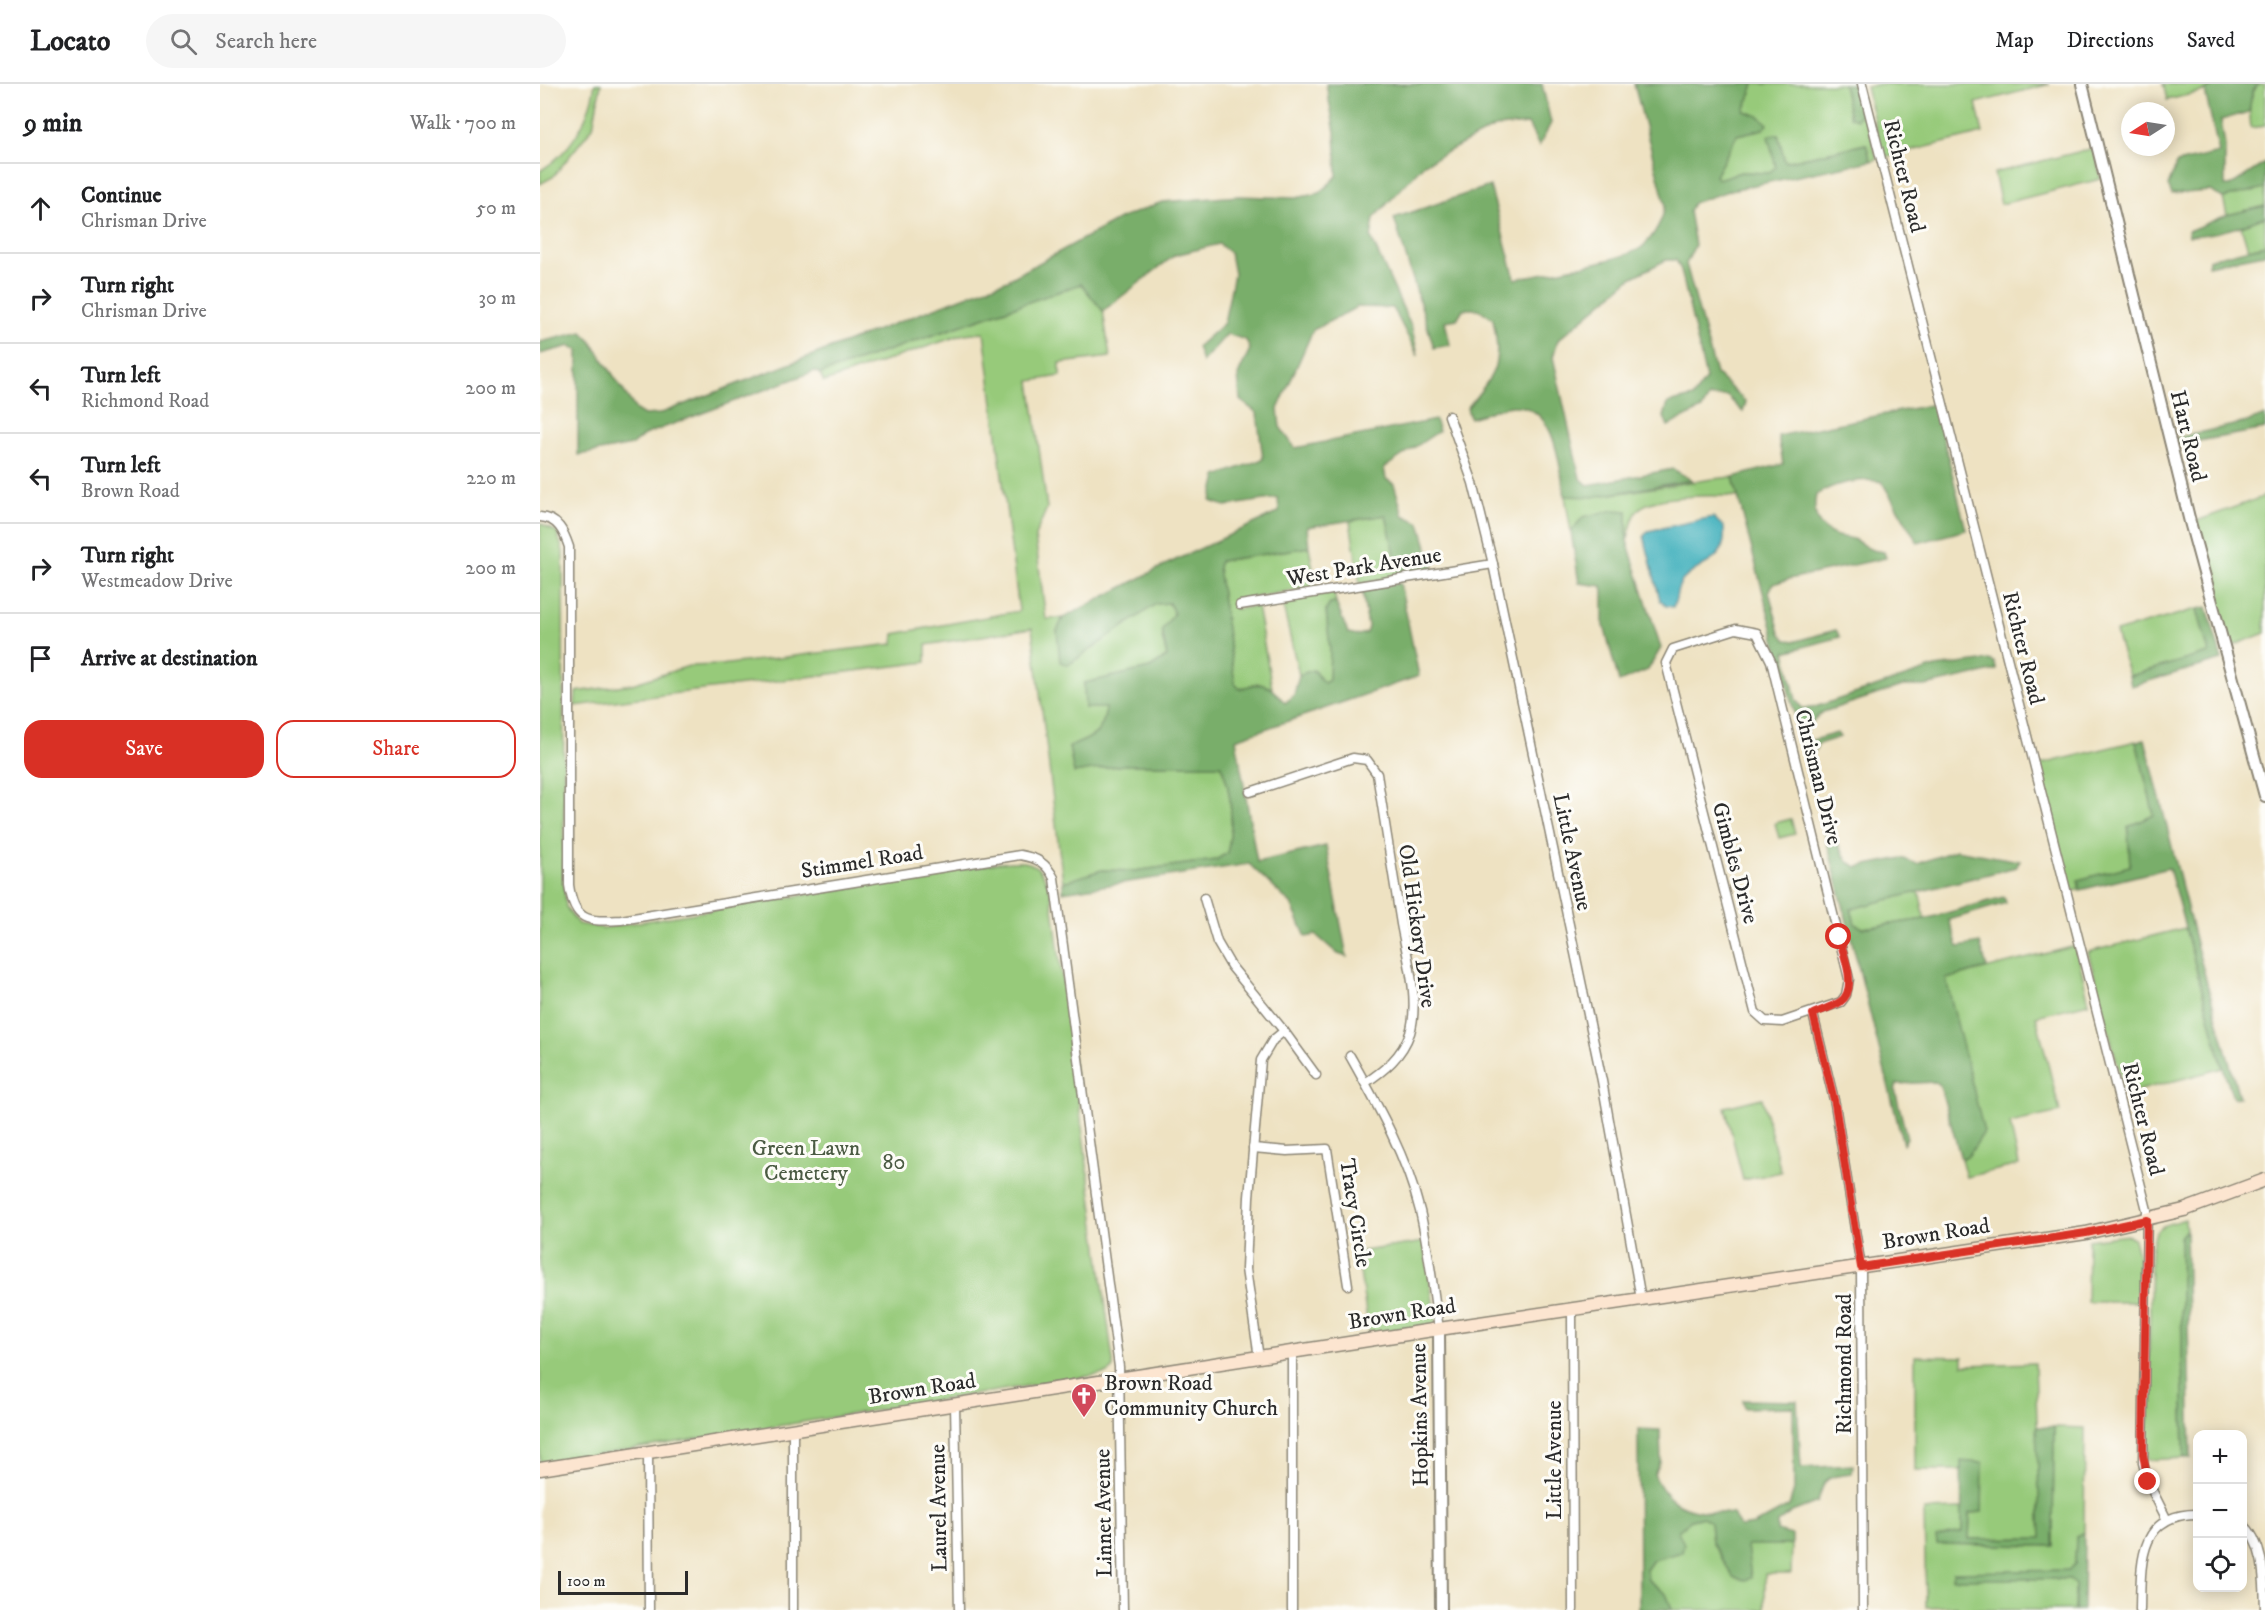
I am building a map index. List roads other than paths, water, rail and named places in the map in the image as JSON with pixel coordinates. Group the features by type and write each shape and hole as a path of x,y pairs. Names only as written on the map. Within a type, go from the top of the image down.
{"main road":[{"name":"Brown Road","path":"540,1469 1439,1329 2086,1233 2147,1220 2265,1180"}],"street":[{"name":"Richter Road","path":"1862,84 2147,1210 2143,1463 2148,1482 2167,1520"},
{"name":"Hart Road","path":"2082,84 2190,522 2265,796"},
{"name":"Little Avenue","path":"1449,416 1473,483 1493,564 1602,1081 1641,1299"},
{"name":"Stimmel Road","path":"540,517 556,522 565,533 569,547 569,885 572,904 580,916 594,921 621,920 1020,855 1035,857 1047,866 1054,878 1120,1379"},
{"name":"West Park Avenue","path":"1240,605 1493,564"},
{"name":"Chrisman Drive","path":"1666,663 1673,649 1736,629 1757,633 1766,647 1849,979 1846,995 1841,1002 1813,1014"},
{"name":"Gimbles Drive","path":"1666,663 1755,1012 1765,1021 1782,1022 1813,1014"},
{"name":"Old Hickory Drive","path":"1250,792 1353,758 1367,760 1377,774 1408,967 1413,1015 1409,1034 1401,1051 1388,1067 1365,1083"},
{"path":"1204,898 1217,942 1231,966 1284,1031 1316,1075"},
{"name":"Richmond Road","path":"1813,1014 1835,1104 1861,1267 1863,1610"},
{"path":"1259,1358 1246,1269 1253,1148 1262,1060 1272,1040 1284,1031"},
{"name":"Hopkins Avenue","path":"1350,1056 1393,1135 1419,1211 1439,1329 1441,1610"},
{"name":"Tracy Circle","path":"1253,1148 1304,1152 1327,1149 1348,1285"},
{"name":"Little Avenue","path":"1572,1310 1572,1610"},
{"path":"1292,1352 1292,1610"},
{"name":"Linnet Avenue","path":"1120,1379 1123,1610"},
{"name":"Laurel Avenue","path":"956,1405 959,1610"},
{"path":"793,1430 793,1610"},
{"path":"648,1452 649,1610"},
{"path":"2140,1610 2141,1562 2146,1543 2154,1530 2167,1520 2193,1515"},
{"path":"2247,1528 2262,1551 2265,1610"}],"water":[{"path":"1713,517 1724,527 1722,548 1712,560 1683,580 1673,607 1666,606 1660,600 1644,536 1648,531"}],"place":[{"name":"Brown Road Community Church","path":"1084,1419"}],"park label":[{"name":"Green Lawn Cemetery","path":"806,1160"},
{"name":"80","path":"894,1162"}]}
